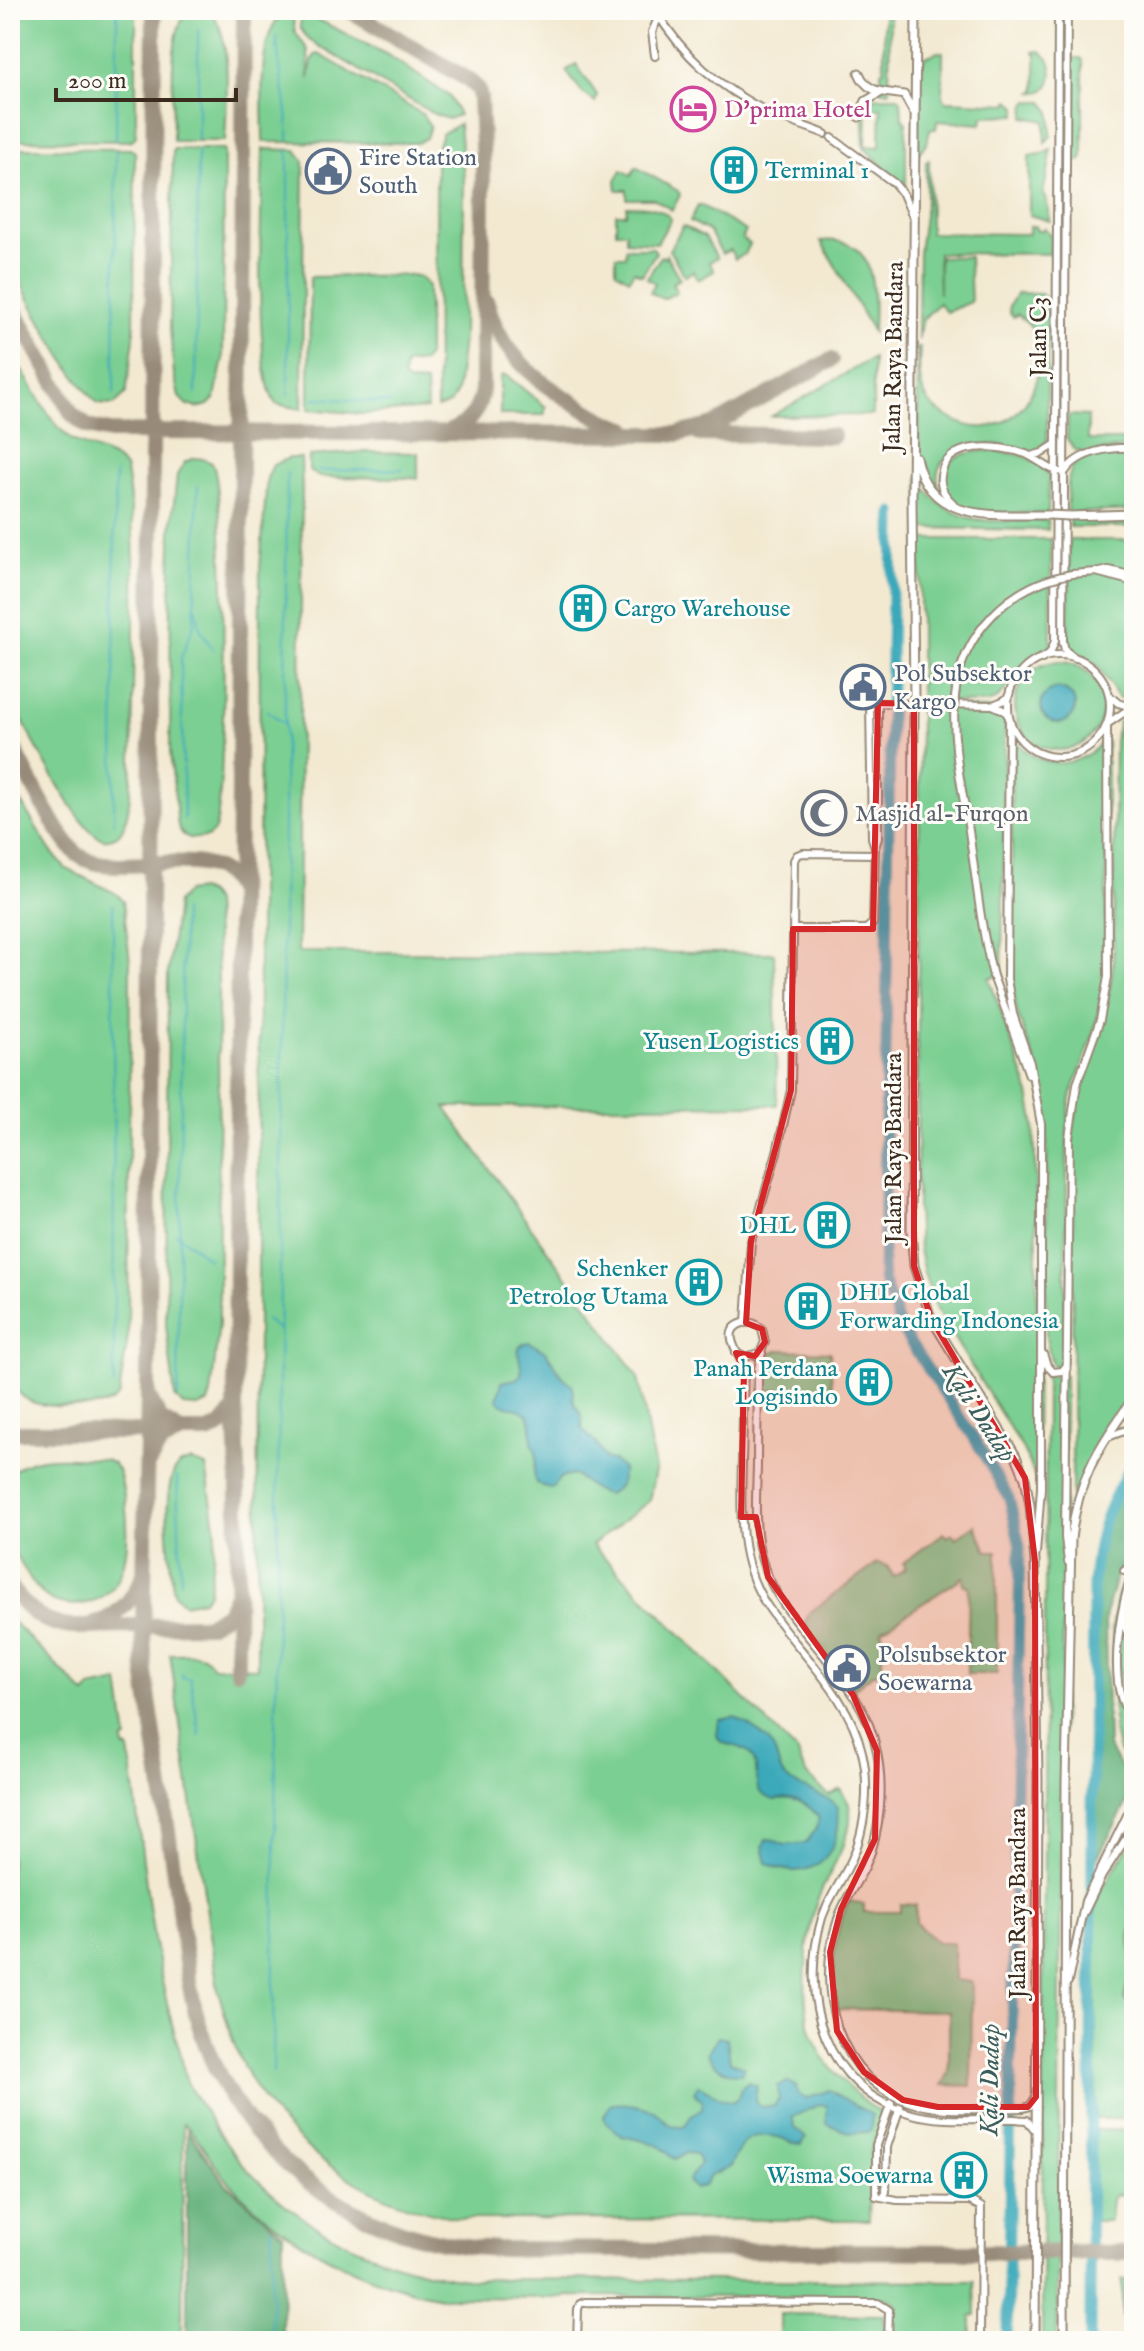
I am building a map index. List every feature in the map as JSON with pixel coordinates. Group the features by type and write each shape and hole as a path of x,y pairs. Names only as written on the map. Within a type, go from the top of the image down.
{"main road":[{"name":"Jalan Raya Bandara","path":"916,10 911,1230 914,1266 931,1318 1001,1429 1025,1478 1035,1561 1038,1825 1035,2341"},
{"path":"859,73 868,87 883,93 899,93 908,98 915,119"},
{"path":"859,117 866,101 883,93"},
{"path":"913,427 918,466 928,486 936,495 962,511 979,515 1133,514"},
{"name":"Jalan Raya Bandara","path":"1064,2341 1069,1564 1073,1519 1080,1487 1101,1444 1134,1397"}],"street":[{"name":"Jalan C3","path":"1058,10 1060,443 1065,472 1063,642 1065,650 1075,658"},
{"name":"Jalan C3","path":"1042,659 1053,649 1055,641 1067,10"},
{"path":"655,56 652,32 657,13"},
{"path":"657,13 686,55 715,80 766,111 829,136 894,183 915,220"},
{"path":"1030,456 1060,443 1073,453 1086,456"},
{"path":"995,515 963,508 947,498 940,482 945,464 960,452 986,447 1011,449 1030,456 1056,473 1065,472 1073,462 1086,456 1113,449 1134,448"},
{"path":"1096,572 1109,570 1134,576"},
{"name":"Jalan Raya Bandara","path":"1035,1089 993,976 956,747 956,685 970,646 1005,601 1045,579 1096,572 1134,582"},
{"path":"793,929 863,929 871,926 878,838 874,703 993,705 1005,700 1022,671 1042,659 1059,655 1091,666 1109,695 1132,708"},
{"path":"1009,695 1009,717"},
{"path":"993,705 1005,711 1017,734 1028,746 1053,757 1071,756 1089,747 1101,736 1107,724 1109,695"},
{"path":"1107,724 1132,708"},
{"name":"Jalan Raya Bandara","path":"1009,717 1007,979 1041,1124 1040,1520 1035,1561"},
{"name":"Jalan Raya Bandara","path":"1069,1564 1065,1538 1070,1124 1077,1084 1100,1020 1109,967 1107,724"},
{"path":"746,1323 751,1241 791,1090 794,865 797,855 875,851"},
{"path":"1036,2097 1030,2106 1024,2108 938,2107 903,2100 864,2072 837,2031 830,1998 830,1952 837,1922 866,1865 875,1839 879,1790 877,1751 869,1725 853,1695 776,1592 760,1559 756,1517 758,1369 766,1338 762,1329 746,1323 740,1325 732,1333 731,1343 744,1369 741,1517 746,1561 765,1602 850,1718 864,1766 860,1836 852,1860 828,1904 816,1951 816,1998 820,2027 827,2046 845,2072 872,2096 890,2106 919,2116 938,2118 1023,2119 1031,2123 1036,2131"},
{"path":"1041,1339 1044,1358 1051,1370 1064,1370 1068,1359"},
{"path":"736,1353 750,1357 763,1349"},
{"path":"1101,1444 1111,1435 1134,1426 1130,1407 1134,1397"},
{"path":"741,1517 756,1517"},
{"path":"746,1561 760,1559"},
{"path":"1124,1571 1134,1563"},
{"path":"1134,1570 1122,1606 1118,1637 1120,1699 1134,1718"},
{"path":"1122,1606 1126,1630 1134,1646"},
{"path":"783,1625 794,1616"},
{"path":"1076,1937 1134,1801"},
{"path":"1065,2002 1085,1901 1109,1856 1134,1826"},
{"path":"894,2096 875,2152 875,2193 878,2197 897,2200 970,2201 979,2204 980,2341"},
{"path":"883,2197 886,2192 887,2147 903,2100"},
{"path":"577,2341 580,2304 614,2302 881,2304 888,2308 889,2313 888,2341"}],"highlighted area":[{"path":"878,703 914,704 914,1266 931,1318 1025,1478 1035,1561 1036,2097 1028,2107 938,2107 903,2100 864,2072 837,2031 830,1952 841,1909 875,1839 877,1751 853,1695 768,1577 756,1517 741,1517 744,1369 736,1353 755,1356 765,1342 762,1329 746,1323 751,1241 791,1090 793,929 873,929"}],"green space":[{"path":"10,10 136,10 136,136 131,141 10,140"},
{"path":"193,10 209,11 222,35 227,72 225,141 173,141 174,50 181,22"},
{"path":"884,10 890,10 889,91 881,91"},
{"path":"287,11 292,11 295,32 308,50 309,79 312,60 319,54 422,114 430,126 426,138 417,143 263,142 265,51 277,20"},
{"path":"301,11 388,55 449,96 459,115 448,119 434,114 309,40 300,28"},
{"path":"1040,51 1046,55 1052,76 1046,88 1033,92 1036,90 1036,53 1033,52"},
{"path":"943,52 945,101 1008,104 1010,100 1017,106 1017,115 983,116 982,124 937,121 936,129 930,129 927,144 918,153 918,74 925,57"},
{"path":"1070,58 1081,58 1083,61 1083,158 1080,161 1068,160"},
{"path":"576,64 597,95 595,102 583,93 566,71"},
{"path":"876,97 898,97 901,101 902,117 906,123 906,187 864,148 863,109","holes":["867,108 881,108 880,147 866,146"]},
{"path":"1029,101 1043,102 1051,112 1051,136 1045,143 1045,121 1025,117"},
{"path":"459,124 464,180 463,339 457,392 450,404 437,408 436,150 442,134"},
{"path":"10,148 130,149 135,152 134,339 126,393 114,405 98,404 87,391 46,330 22,284 10,248"},
{"path":"173,149 224,149 223,359 215,398 208,405 198,408 187,405 179,397 174,374 170,329"},
{"path":"263,149 296,150 304,161 302,409 276,404 264,358 260,283"},
{"path":"1051,149 1043,196 1046,197 1050,221 1029,215 1029,156"},
{"path":"929,160 930,233 1029,234 1029,226 1035,226 1036,230 1043,230 1044,227 1051,236 1050,254 938,253 939,294 939,257 969,257 971,302 946,312 939,303 923,319 918,340 919,252 926,201 926,162"},
{"path":"636,167 678,191 680,195 672,210 654,199 627,199 627,190 617,190 616,180 622,170 631,175"},
{"path":"627,206 657,209 671,219 657,243 626,241 626,232 616,232 616,214 626,214"},
{"path":"698,206 746,231 742,239 750,244 745,254 735,259 730,250 722,254 709,231 690,221"},
{"path":"683,226 705,237 717,258 709,262 714,271 698,280 693,271 685,276 669,250"},
{"path":"821,241 840,242 854,247 863,257 872,284 873,332"},
{"path":"626,248 653,248 656,252 642,275 634,271 629,279 616,271 616,256 625,256"},
{"path":"666,255 680,279 672,283 677,292 663,299 650,292 655,283 647,278 661,256 665,258"},
{"path":"310,277 420,277 428,286 428,356 423,362 405,364 403,377 407,382 426,383 427,409 363,414 309,409"},
{"path":"1017,293 1041,294 1048,300 1047,442 1034,452 988,444 951,454 938,472 938,484 944,499 929,483 919,459 917,347 920,347 921,385 933,406 966,425 983,427 999,424 1024,405 1038,374 1040,355 1044,352 1030,325 1017,314 1014,317 1010,313 1009,306"},
{"path":"10,349 56,424 73,440 102,452 126,470 134,558 132,769 127,817 120,833 110,839 94,834 69,802 14,705 10,690"},
{"path":"873,358 873,415 772,416"},
{"path":"502,375 546,407 544,415 500,415"},
{"path":"1068,415 1088,416 1088,440 1134,440 1134,446 1086,453 1075,450 1067,439"},
{"path":"987,450 1022,455 1045,466 1049,477 1048,514 981,511 954,502 943,482 946,468 960,455"},
{"path":"363,452 418,453 418,478 319,477 309,470 309,456"},
{"path":"1134,452 1134,510 1068,513 1068,484 1074,466 1090,455"},
{"path":"194,458 212,463 217,483 224,642 219,805 213,832 207,837 193,838 186,837 178,826 170,752 171,531 177,475 185,462"},
{"path":"289,458 301,458 302,491 298,952 774,953 777,1105 445,1107 638,1377 655,1470 649,1501 592,1545 798,1753 805,1772 813,1781 829,1795 840,1789 848,1803 850,1817 844,1843 815,1907 805,1989 808,2021 824,2059 851,2090 884,2115 871,2150 869,2220 466,2219 434,2213 374,2192 320,2158 295,2137 255,2087 233,2040 218,1990 170,1654 200,1655 213,1667 257,1668 260,567 267,478 273,465"},
{"path":"919,479 931,495 960,515 993,521 1048,520 1048,530 920,528"},
{"path":"1070,518 1134,518 1134,527 1070,527"},
{"path":"920,539 1051,539 1051,645 1021,667 994,701 920,702"},
{"path":"1069,540 1134,540 1134,703 1118,697 1097,665 1068,646"},
{"path":"1059,662 1076,665 1090,675 1100,689 1103,706 1100,723 1090,737 1076,747 1059,750 1042,747 1028,737 1018,723 1015,706 1018,689 1028,675 1042,665"},
{"path":"920,707 990,709 1002,716 1005,725 1002,974 989,978 1028,1088 1034,1121 1036,1479 1024,1451 936,1309 919,1249"},
{"path":"1134,710 1134,1390 1088,1461 1072,1498 1073,1130 1110,985 1113,964 1115,738 1119,722"},
{"path":"1015,740 1036,757 1059,763 1071,762 1104,740 1107,742 1106,963 1104,989 1093,1036 1072,1093 1068,1114 1064,1362 1059,1367 1052,1365 1046,1338 1047,1116 1037,1067 1018,1016 1013,991 1011,745"},
{"path":"10,784 50,850 65,868 123,900 130,962 128,1336 119,1395 102,1405 70,1407 32,1402 19,1393 10,1379"},
{"path":"200,890 210,895 214,902 218,977 219,1324 211,1394 208,1403 198,1407 183,1406 175,1397 166,1326 168,972 177,903 186,892"},
{"path":"781,1350 830,1352 832,1391 760,1390 763,1360 770,1353"},
{"path":"1046,1372 1054,1377 1065,1376 1057,2341 1042,2341"},
{"path":"40,1459 101,1459 115,1466 121,1479 128,1533 120,1575 115,1585 99,1598 79,1604 58,1602 37,1589 11,1546 8,1526 10,1475 18,1467"},
{"path":"191,1461 206,1466 216,1532 209,1592 203,1600 184,1604 173,1588 167,1511 175,1470"},
{"path":"1134,1465 1134,1540 1116,1576 1105,1619 1108,1746 1119,1765 1134,1778 1134,1790 1093,1866 1096,1553 1111,1508"},
{"path":"975,1525 987,1551 997,1551 997,1674 967,1674 969,1586 964,1585 963,1577 882,1630 882,1673 874,1673 852,1690 805,1623 809,1613 878,1563 887,1566 894,1577 906,1568 903,1563 944,1533 947,1537 953,1534 955,1538"},
{"path":"1127,1570 1115,1628 1113,1675 1123,1712 1134,1723 1134,1768 1119,1752 1114,1731 1112,1630 1116,1600"},
{"path":"10,1619 85,1694 91,1688 119,1682 127,1739 123,1741 124,1748 129,1749 155,1942 185,2076 197,2100 234,2153 260,2182 289,2207 320,2229 354,2247 427,2272 466,2279 975,2281 976,2316 971,2316 971,2341 892,2341 895,2303 887,2298 441,2297 411,2290 353,2270 298,2240 273,2222 228,2181 183,2123 182,2341 10,2341"},
{"path":"1120,1630 1134,1655 1134,1713 1121,1685"},
{"path":"1134,1838 1134,2119 1096,2119 1096,1898"},
{"path":"849,1901 864,1904 864,1912 900,1912 900,1904 916,1905 916,1923 937,1943 953,1943 954,1980 972,1982 971,2086 942,2085 949,2073 949,2011 836,2009 834,1954 839,1927"},
{"path":"1134,1924 1134,2028 1125,1996 1132,1968 1130,1938"},
{"path":"187,2130 226,2184 283,2234 282,2341 187,2341"},
{"path":"1090,2130 1134,2130 1134,2194 1115,2195 1110,2221 1088,2221"},
{"path":"1122,2280 1134,2280 1134,2316 1122,2316"},
{"path":"780,2314 884,2315 884,2341 780,2341"}],"water":[{"path":"1058,689 1070,694 1075,706 1070,718 1058,723 1046,718 1041,706 1046,694"},
{"path":"529,1342 546,1352 561,1375 573,1386 574,1402 582,1417 582,1429 596,1443 606,1460 614,1461 623,1469 620,1485 609,1495 594,1490 573,1475 560,1478 552,1488 535,1480 536,1452 529,1416 497,1399 502,1382 521,1375 518,1351"},
{"path":"735,1717 767,1740 787,1779 838,1807 836,1839 830,1851 810,1868 798,1871 767,1863 763,1847 766,1840 785,1845 806,1843 816,1829 819,1818 800,1802 775,1800 760,1792 756,1767 750,1754 721,1742 717,1736 719,1720"},
{"path":"718,2036 727,2038 730,2061 745,2068 741,2074 726,2071 707,2053"},
{"path":"749,2082 757,2086 755,2101 761,2107 774,2106 779,2099 778,2086 788,2082 796,2086 798,2094 806,2099 829,2090 872,2115 871,2129 851,2133 827,2124 827,2106 820,2104 793,2117 794,2128 806,2137 802,2145 778,2137 753,2137 742,2144 730,2167 710,2176 705,2185 695,2189 688,2181 700,2163 696,2154 686,2153 675,2159 657,2144 622,2136 605,2121 604,2116 610,2105 627,2104 652,2110 671,2125 684,2127 692,2115 702,2108 702,2101 694,2093 698,2085 733,2102 739,2097 741,2088"}],"waterway":[{"path":"116,139 117,10"},
{"path":"198,29 198,139"},
{"path":"277,36 288,140"},
{"path":"114,393 116,151"},
{"path":"288,151 288,394"},
{"path":"196,393 198,152"},
{"path":"315,398 390,403"},
{"path":"318,471 403,469"},
{"path":"114,823 115,473"},
{"path":"273,2073 287,473"},
{"path":"195,600 198,486"},
{"name":"Kali Dadap","path":"893,512 883,1279 901,1329 974,1438 1009,1498 1020,1546 1007,2341"},
{"path":"184,819 181,658 194,624 195,602"},
{"path":"196,607 200,628 213,650"},
{"path":"268,711 283,723"},
{"path":"113,904 114,1386"},
{"path":"178,1397 183,911"},
{"path":"176,1233 209,1259"},
{"path":"266,1320 278,1329"},
{"name":"Kali Dadap","path":"1090,2341 1093,1585 1097,1549 1105,1520 1134,1460"},
{"path":"177,1477 181,1581"},
{"path":"182,1674 182,1678 190,1678 200,1735"},
{"path":"271,2341 272,2228"}],"taxiway":[{"path":"154,10 148,1394 143,1635 145,1672 188,1972 195,2010 207,2048 228,2091 254,2130 286,2163 322,2192 362,2215 405,2232 450,2244 497,2249 1134,2253"},
{"path":"237,1670 238,1467 235,1409 244,10"},
{"path":"349,10 467,79 478,89 483,169 482,390 472,416 450,431"},
{"path":"10,302 72,414 88,427 110,432 678,434 714,425 831,360"},
{"path":"487,302 501,336 535,376 592,414 626,429"},
{"path":"699,434 833,436"},
{"path":"10,740 52,820 80,856 98,863 119,865 191,863 211,867 228,876 238,893"},
{"path":"148,1464 160,1444 181,1432 161,1420 149,1398"},
{"path":"10,1432 207,1432 220,1427 235,1409"},
{"path":"95,1624 111,1617 124,1606 142,1578"},
{"path":"10,1587 22,1603 36,1614 52,1623 71,1627 208,1625 228,1612 235,1597"}],"place":[{"name":"D'prima Hotel","path":"693,109"},
{"name":"Terminal 1","path":"734,170"},
{"name":"Fire Station South","path":"328,171"},
{"name":"Cargo Warehouse","path":"583,608"},
{"name":"Pol Subsektor Kargo","path":"863,687"},
{"name":"Masjid al-Furqon","path":"824,813"},
{"name":"Yusen Logistics","path":"830,1041"},
{"name":"DHL","path":"827,1225"},
{"name":"Schenker Petrolog Utama","path":"699,1282"},
{"name":"DHL Global Forwarding Indonesia","path":"808,1306"},
{"name":"Panah Perdana Logisindo","path":"869,1382"},
{"name":"Polsubsektor Soewarna","path":"847,1668"},
{"name":"Wisma Soewarna","path":"964,2175"}]}
